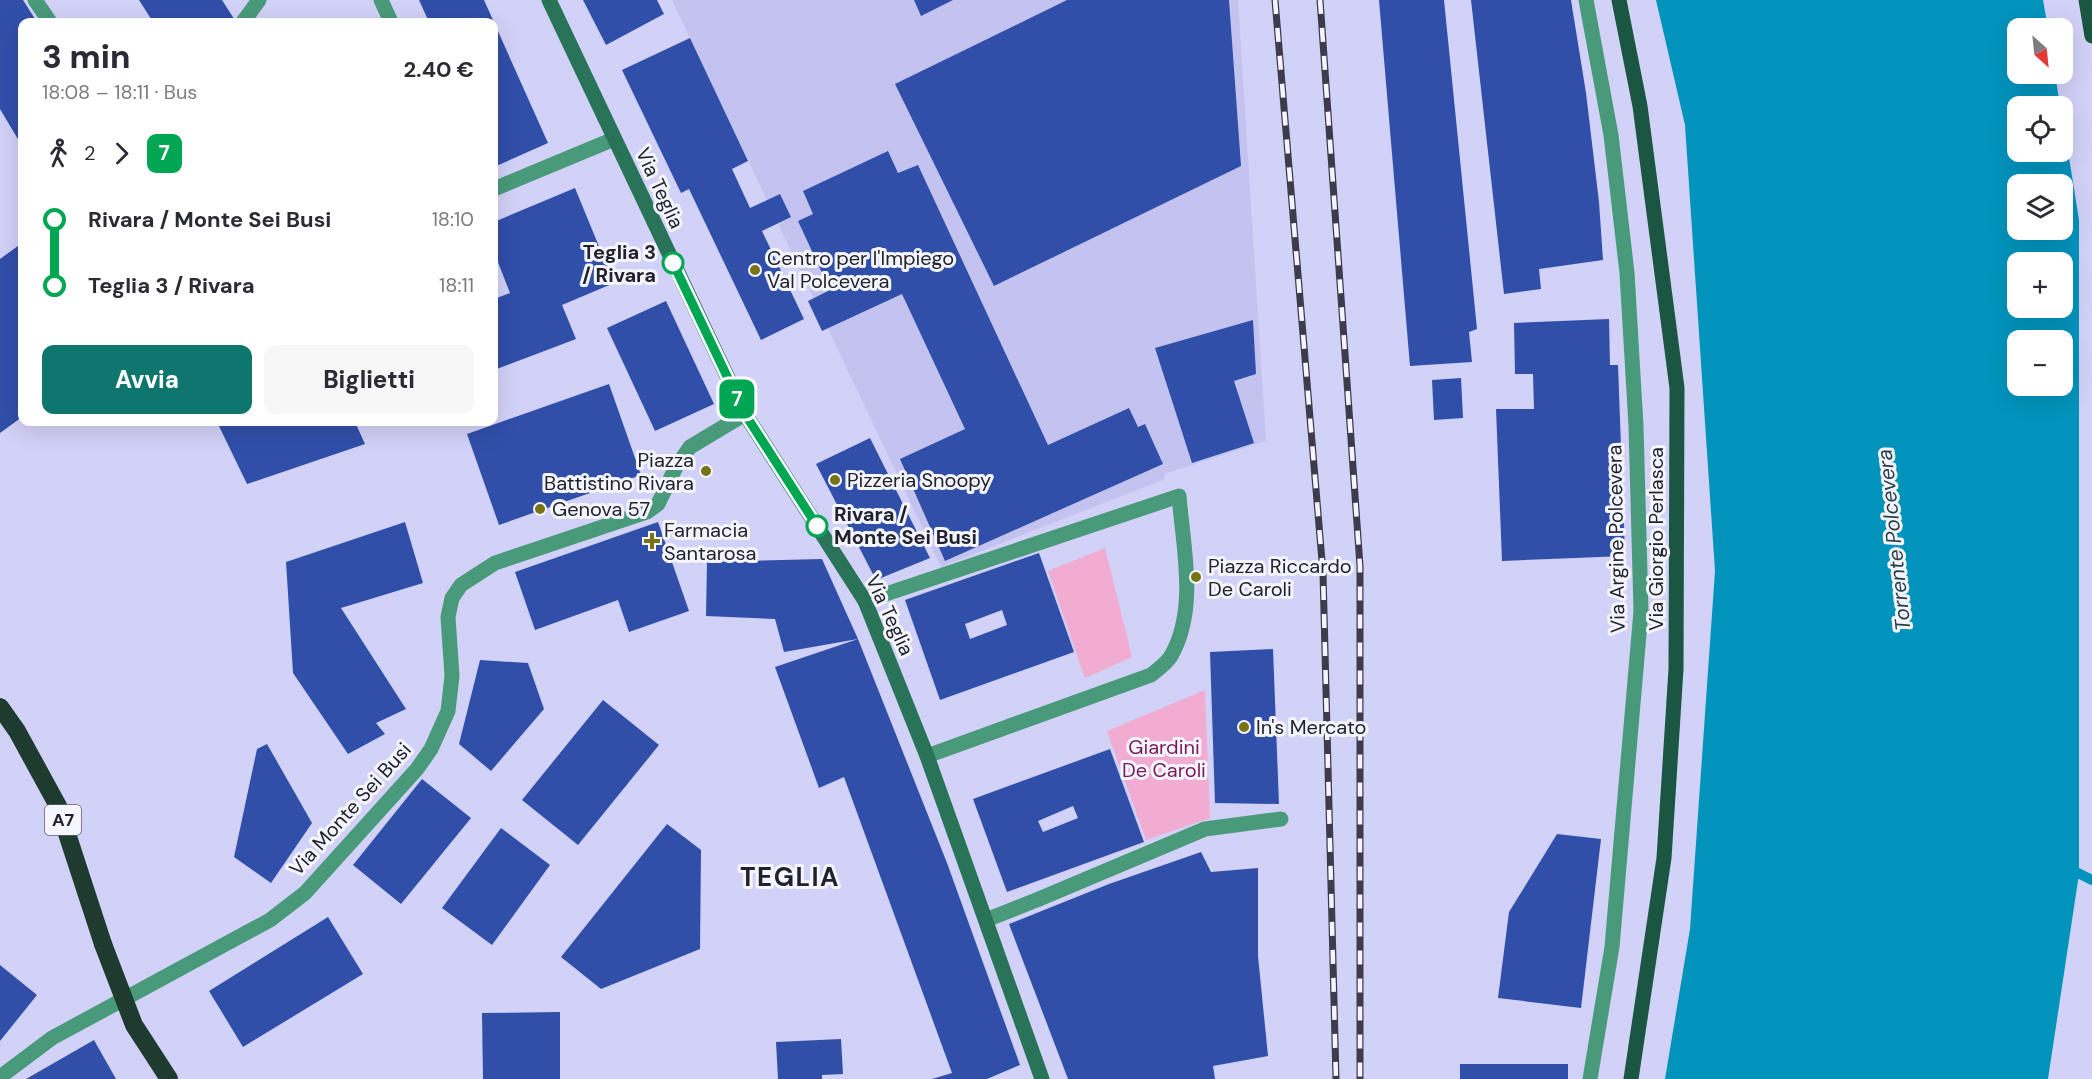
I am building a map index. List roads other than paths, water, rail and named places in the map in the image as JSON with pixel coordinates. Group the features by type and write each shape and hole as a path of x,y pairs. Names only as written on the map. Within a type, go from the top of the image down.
{"highway":[{"name":"A7","path":"0,707 17,731 58,806 134,1025 169,1079"}],"main road":[{"name":"Via Teglia","path":"549,0 745,414 865,601 927,756 1042,1079"},
{"name":"Via Giorgio Perlasca","path":"1619,0 1640,106 1677,388 1676,669 1664,858 1631,1079"},
{"path":"2086,0 2092,36"}],"street":[{"path":"35,0 47,18"},
{"path":"246,18 259,0"},
{"path":"381,0 389,18"},
{"name":"Via Argine Polcevera","path":"1586,0 1611,135 1627,273 1636,426 1641,611 1612,947 1590,1079"},
{"path":"498,187 614,139"},
{"name":"Via Monte Sei Busi","path":"0,1077 52,1038 270,920 305,892 432,749 448,711 452,676 448,617 452,598 461,585 495,563 647,512 658,504 676,467 690,447 745,414"},
{"path":"865,601 1179,496 1187,594 1182,628 1170,658 1151,675 927,756"},
{"path":"986,920 1205,829 1281,819"}],"water":[{"name":"Torrente Polcevera","path":"1656,0 2043,0 2046,18 2007,18 2007,84 2057,84 2058,96 2007,96 2007,162 2070,162 2072,174 2007,174 2007,240 2073,240 2073,182 2079,220 2079,874 2048,1079 1665,1079 1690,929 1715,571 1685,125"}],"waterway":[{"path":"2068,868 2092,880"}],"railway":[{"path":"1275,0 1323,573 1336,1079"},
{"path":"1320,0 1360,566 1360,1079"}],"place":[{"name":"Teglia 3 / Rivara","path":"673,263"},
{"name":"Centro per l'Impiego Val Polcevera","path":"755,270"},
{"name":"Piazza Battistino Rivara","path":"706,471"},
{"name":"Pizzeria Snoopy","path":"835,480"},
{"name":"Genova 57","path":"540,509"},
{"name":"Rivara / Monte Sei Busi","path":"817,526"},
{"name":"Farmacia Santarosa","path":"652,541"},
{"name":"Piazza Riccardo De Caroli","path":"1196,577"},
{"name":"In's Mercato","path":"1244,727"}],"district":[{"name":"TEGLIA","path":"790,877"}],"park label":[{"name":"Giardini De Caroli","path":"1164,758"}]}
